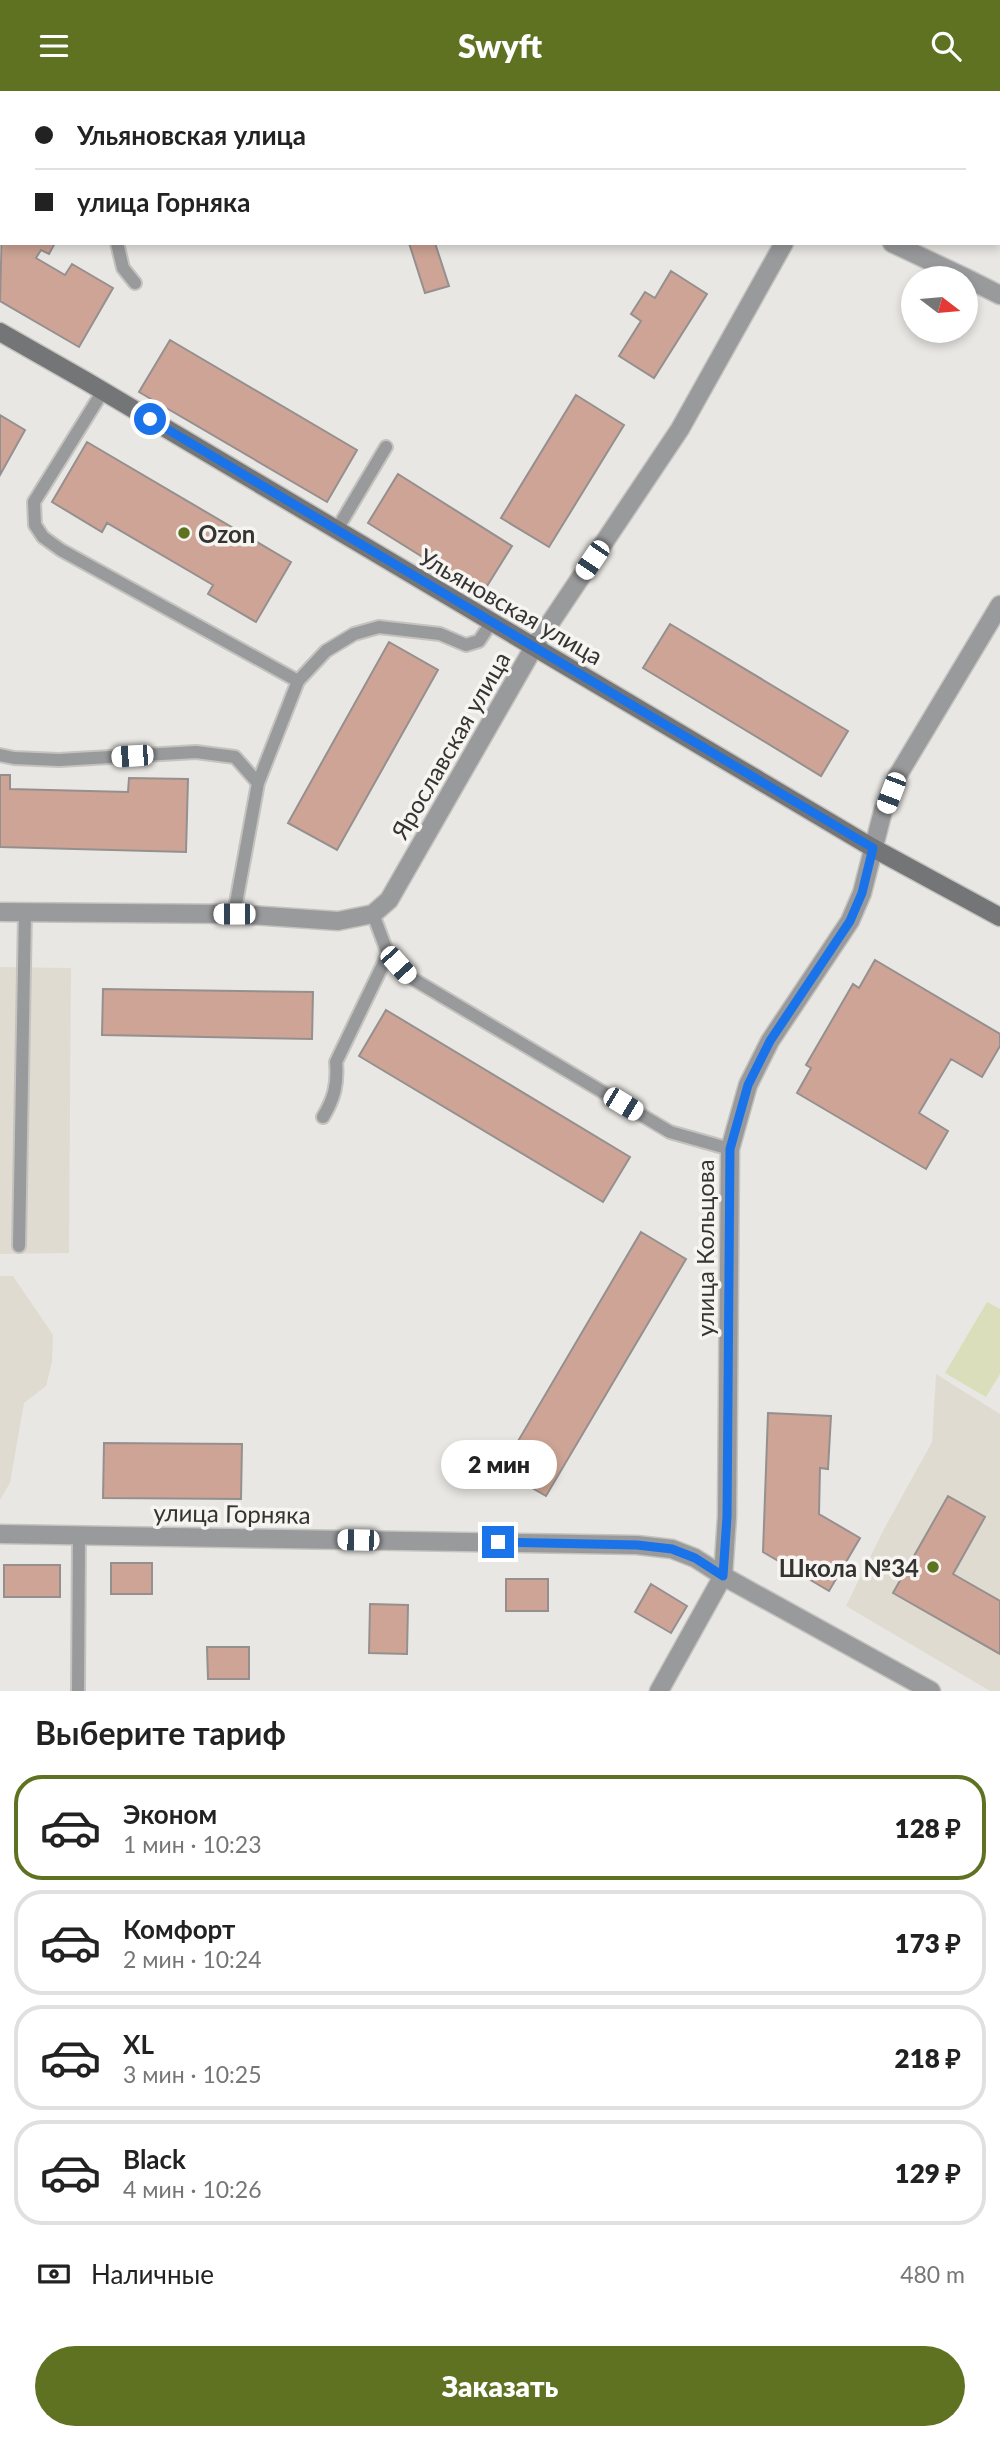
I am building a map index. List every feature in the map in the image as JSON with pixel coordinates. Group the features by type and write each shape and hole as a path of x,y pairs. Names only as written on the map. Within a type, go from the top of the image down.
{"main road":[{"name":"Ульяновская улица","path":"0,332 873,848 1000,918"}],"street":[{"name":"Ярославская улица","path":"373,914 389,900 534,647 680,429 783,245"},
{"path":"896,245 941,266"},
{"path":"978,284 1000,295"},
{"name":"улица Кольцова","path":"659,1691 723,1576 727,1517 730,1149 748,1085 770,1041 850,921 862,893 883,811 898,775 1000,605"},
{"path":"0,912 234,914 338,921 373,914"},
{"name":"улица Горняка","path":"0,1534 637,1545 672,1549 695,1558 931,1691"}],"lane":[{"path":"117,245 123,268 135,283"},
{"path":"103,391 34,502 35,525 43,537 61,550 298,681"},
{"path":"336,531 386,447"},
{"path":"234,914 258,783 298,681 326,651 354,634 379,627 411,629 440,634 466,645 479,641 491,622"},
{"path":"0,755 59,760 196,752 235,757 258,783"},
{"path":"19,1246 25,912"},
{"path":"373,914 388,954 408,976 670,1132 730,1149"},
{"path":"323,1117 332,1101 338,1081 336,1062 388,954"},
{"path":"78,1691 79,1535"}],"shaded area":[{"path":"0,967 71,968 69,1253 0,1254"},
{"path":"0,1276 13,1276 53,1335 52,1362 46,1386 24,1403 10,1483 0,1500"},
{"name":"Школа №34","path":"936,1374 1000,1414 1000,1691 990,1691 846,1606 884,1529 932,1442"}],"green space":[{"path":"987,1302 1000,1309 1000,1374 986,1397 945,1373"}],"building":[{"path":"1,245 54,245 49,254 41,250 36,258 65,275 72,264 113,288 79,347 0,301"},
{"path":"410,245 436,245 449,286 425,293"},
{"path":"671,271 707,294 654,378 619,356 641,321 631,314 645,292 655,298"},
{"path":"170,340 357,450 327,502 139,392"},
{"path":"576,395 624,425 549,547 501,518"},
{"path":"0,415 25,430 0,475"},
{"path":"87,442 291,562 256,622 208,594 213,585 107,523 102,532 52,502"},
{"path":"398,474 512,546 482,594 368,523"},
{"path":"670,624 848,731 821,776 643,668"},
{"path":"389,642 438,670 337,850 288,823"},
{"path":"0,775 10,775 10,789 128,792 129,778 188,779 186,852 0,847"},
{"path":"875,960 1000,1034 1000,1046 982,1077 951,1059 919,1113 948,1131 926,1169 797,1093 811,1068 806,1065 853,984 859,988"},
{"path":"103,989 313,992 312,1039 102,1035"},
{"path":"386,1010 630,1157 603,1202 359,1056"},
{"path":"641,1232 686,1259 546,1496 501,1470"},
{"path":"768,1413 831,1416 828,1469 820,1468 819,1514 860,1538 829,1591 763,1552"},
{"path":"104,1443 242,1444 241,1499 103,1498"},
{"path":"948,1496 985,1517 953,1574 1000,1601 1000,1654 893,1593"},
{"path":"111,1563 152,1563 152,1594 111,1594"},
{"path":"4,1565 60,1565 60,1597 4,1597"},
{"path":"506,1579 548,1579 548,1611 506,1611"},
{"path":"651,1584 687,1606 671,1633 635,1612"},
{"path":"370,1604 408,1605 407,1654 369,1653"},
{"path":"207,1647 249,1647 249,1679 208,1679"}],"place":[{"name":"Ozon","path":"184,533"},
{"name":"Школа №34","path":"933,1567"}],"route":[{"path":"150,419 873,848 862,893 850,921 770,1041 748,1085 730,1149 727,1517 723,1576 695,1558 672,1549 637,1545 498,1542"}]}
